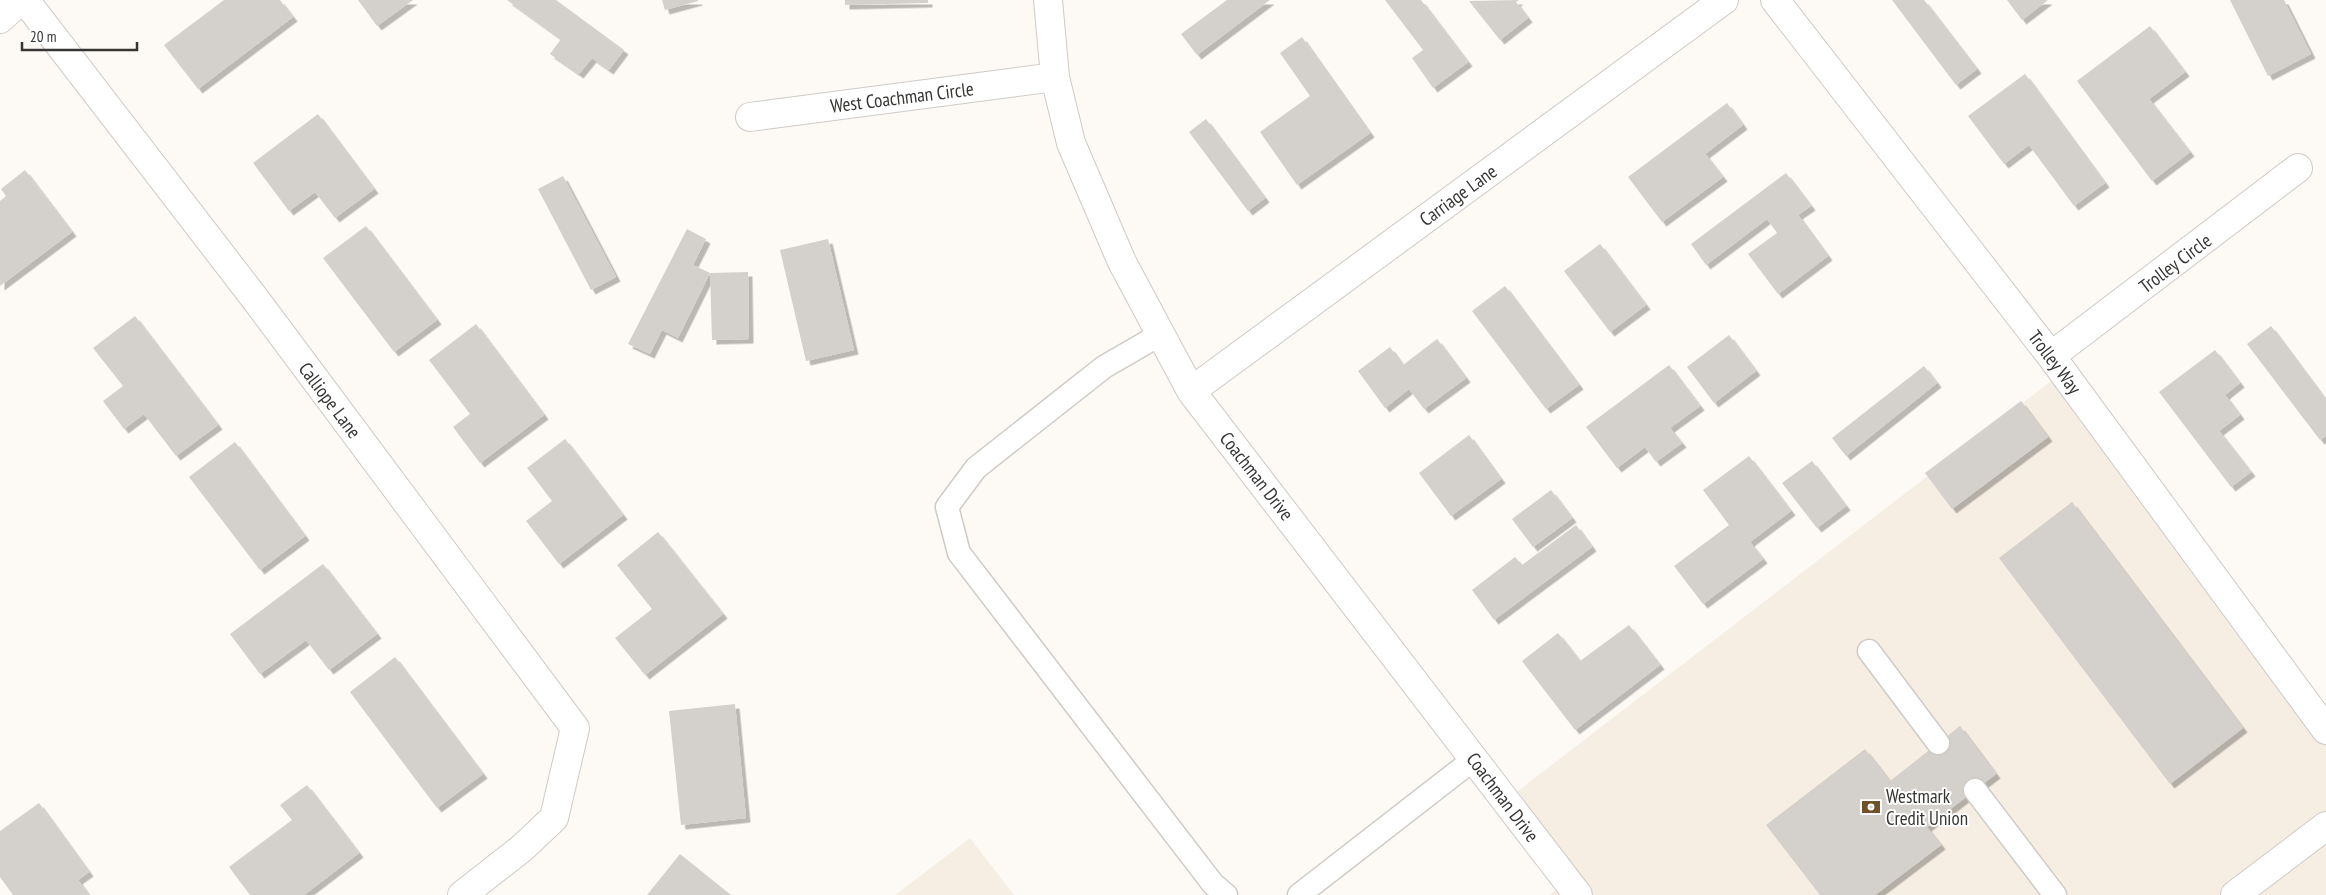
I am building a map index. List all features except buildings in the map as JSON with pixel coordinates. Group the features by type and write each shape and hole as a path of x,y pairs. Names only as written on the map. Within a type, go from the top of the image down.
{"street":[{"path":"0,19 21,0"},
{"name":"Calliope Lane","path":"25,0 256,300 575,728 554,818 521,849 462,895"},
{"name":"Coachman Drive","path":"1048,0 1055,76 1071,143 1122,262 1191,391 1578,895"},
{"name":"Carriage Lane","path":"1191,391 1724,0"},
{"name":"Trolley Way","path":"1774,0 2051,356 2326,730"},
{"name":"West Coachman Circle","path":"750,117 1055,76"},
{"name":"Trolley Circle","path":"2051,356 2298,168"},
{"path":"2235,895 2326,826"}],"lane":[{"path":"1161,334 1104,367 976,468 947,507 959,553 1213,884 1226,895"},
{"path":"1869,651 1938,743"},
{"path":"1299,895 1474,759"},
{"path":"1975,790 2055,895"}],"shaded area":[{"path":"2063,372 2326,730 2326,895 1549,895 1567,881 1506,800"},
{"path":"970,838 1014,895 895,895"}],"place":[{"name":"Westmark Credit Union","path":"1871,807"}]}
